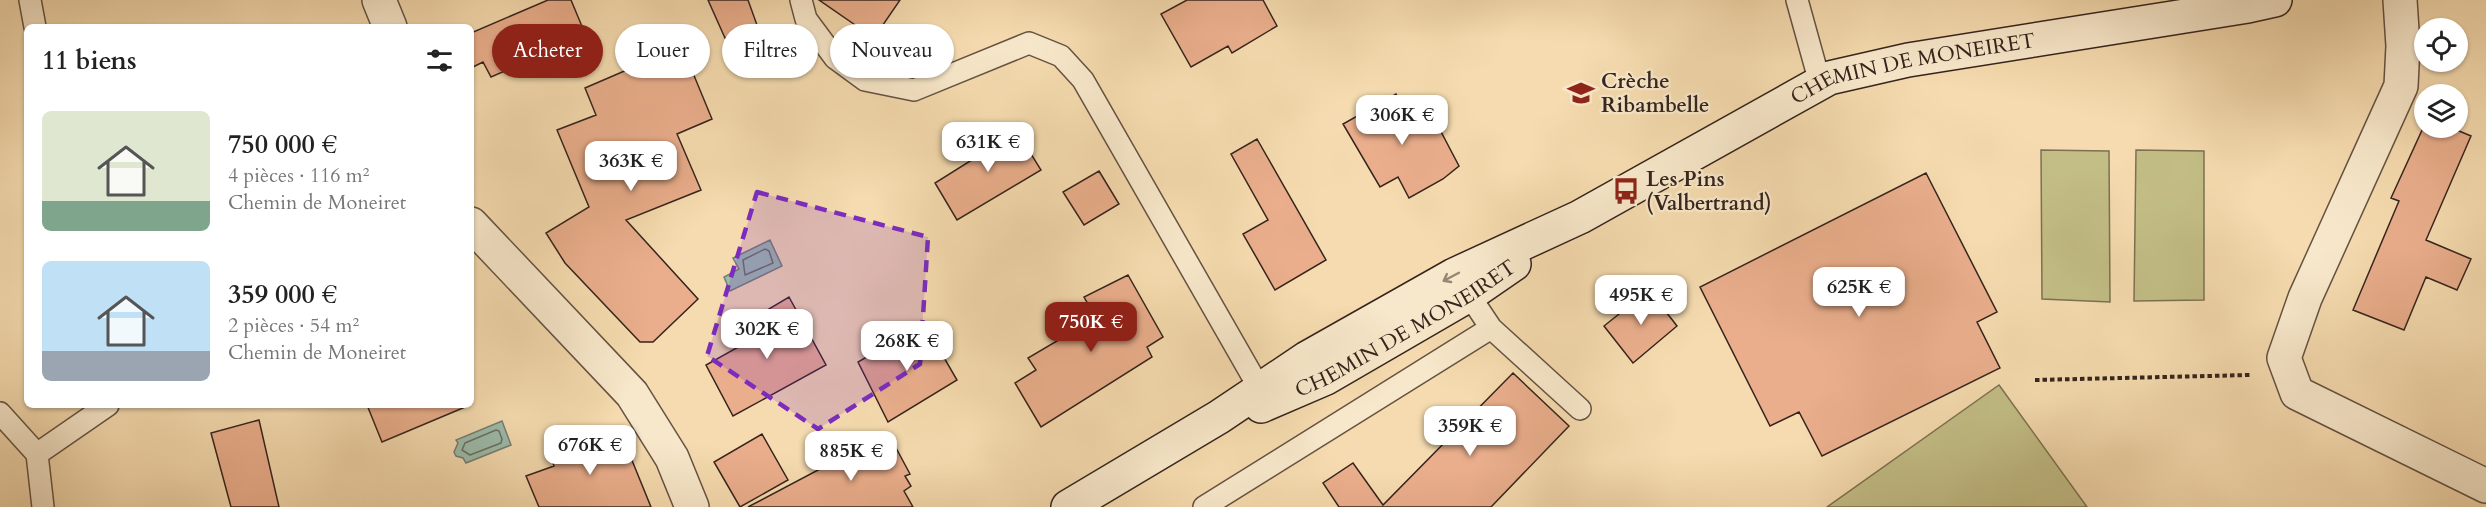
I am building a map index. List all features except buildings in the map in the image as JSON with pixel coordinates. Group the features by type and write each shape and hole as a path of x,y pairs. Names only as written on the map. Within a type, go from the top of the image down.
{"main road":[{"path":"380,0 389,24"},
{"name":"CHEMIN DE MONEIRET","path":"1264,397 1307,358 1454,275 1580,217 1829,78 1908,60 2275,0"},
{"path":"2400,0 2403,46 2401,86 2305,298 2284,358 2297,393 2486,486"},
{"name":"CHEMIN DE MONEIRET","path":"1068,507 1219,417 1264,397 1326,378 1469,296 1580,217"},
{"path":"474,227 632,394 672,458 692,507"}],"lane":[{"path":"30,0 34,24"},
{"path":"801,0 806,19 835,58 865,81 914,90 1029,43 1061,56 1083,80 1264,397"},
{"path":"1797,0 1820,83"},
{"path":"1469,296 1491,328 1580,409"},
{"path":"1204,507 1491,328"},
{"path":"37,454 104,408"},
{"path":"0,413 37,454 43,507"}],"path":[{"path":"2035,380 2223,378 2290,372"}],"highlighted area":[{"path":"757,192 928,237 920,364 818,429 707,356"}],"shaded area":[{"path":"2041,150 2109,151 2110,302 2042,299"},
{"path":"2136,150 2204,151 2204,300 2134,301"},
{"path":"1999,385 2087,507 1827,507"}],"water":[{"path":"770,240 782,266 730,291 724,277 739,269 733,258"},
{"path":"502,421 511,445 466,463 463,458 456,456 454,452 458,443 456,440"}],"place":[{"name":"Crèche Ribambelle","path":"1581,93"},
{"name":"Les Pins (Valbertrand)","path":"1626,191"}]}
